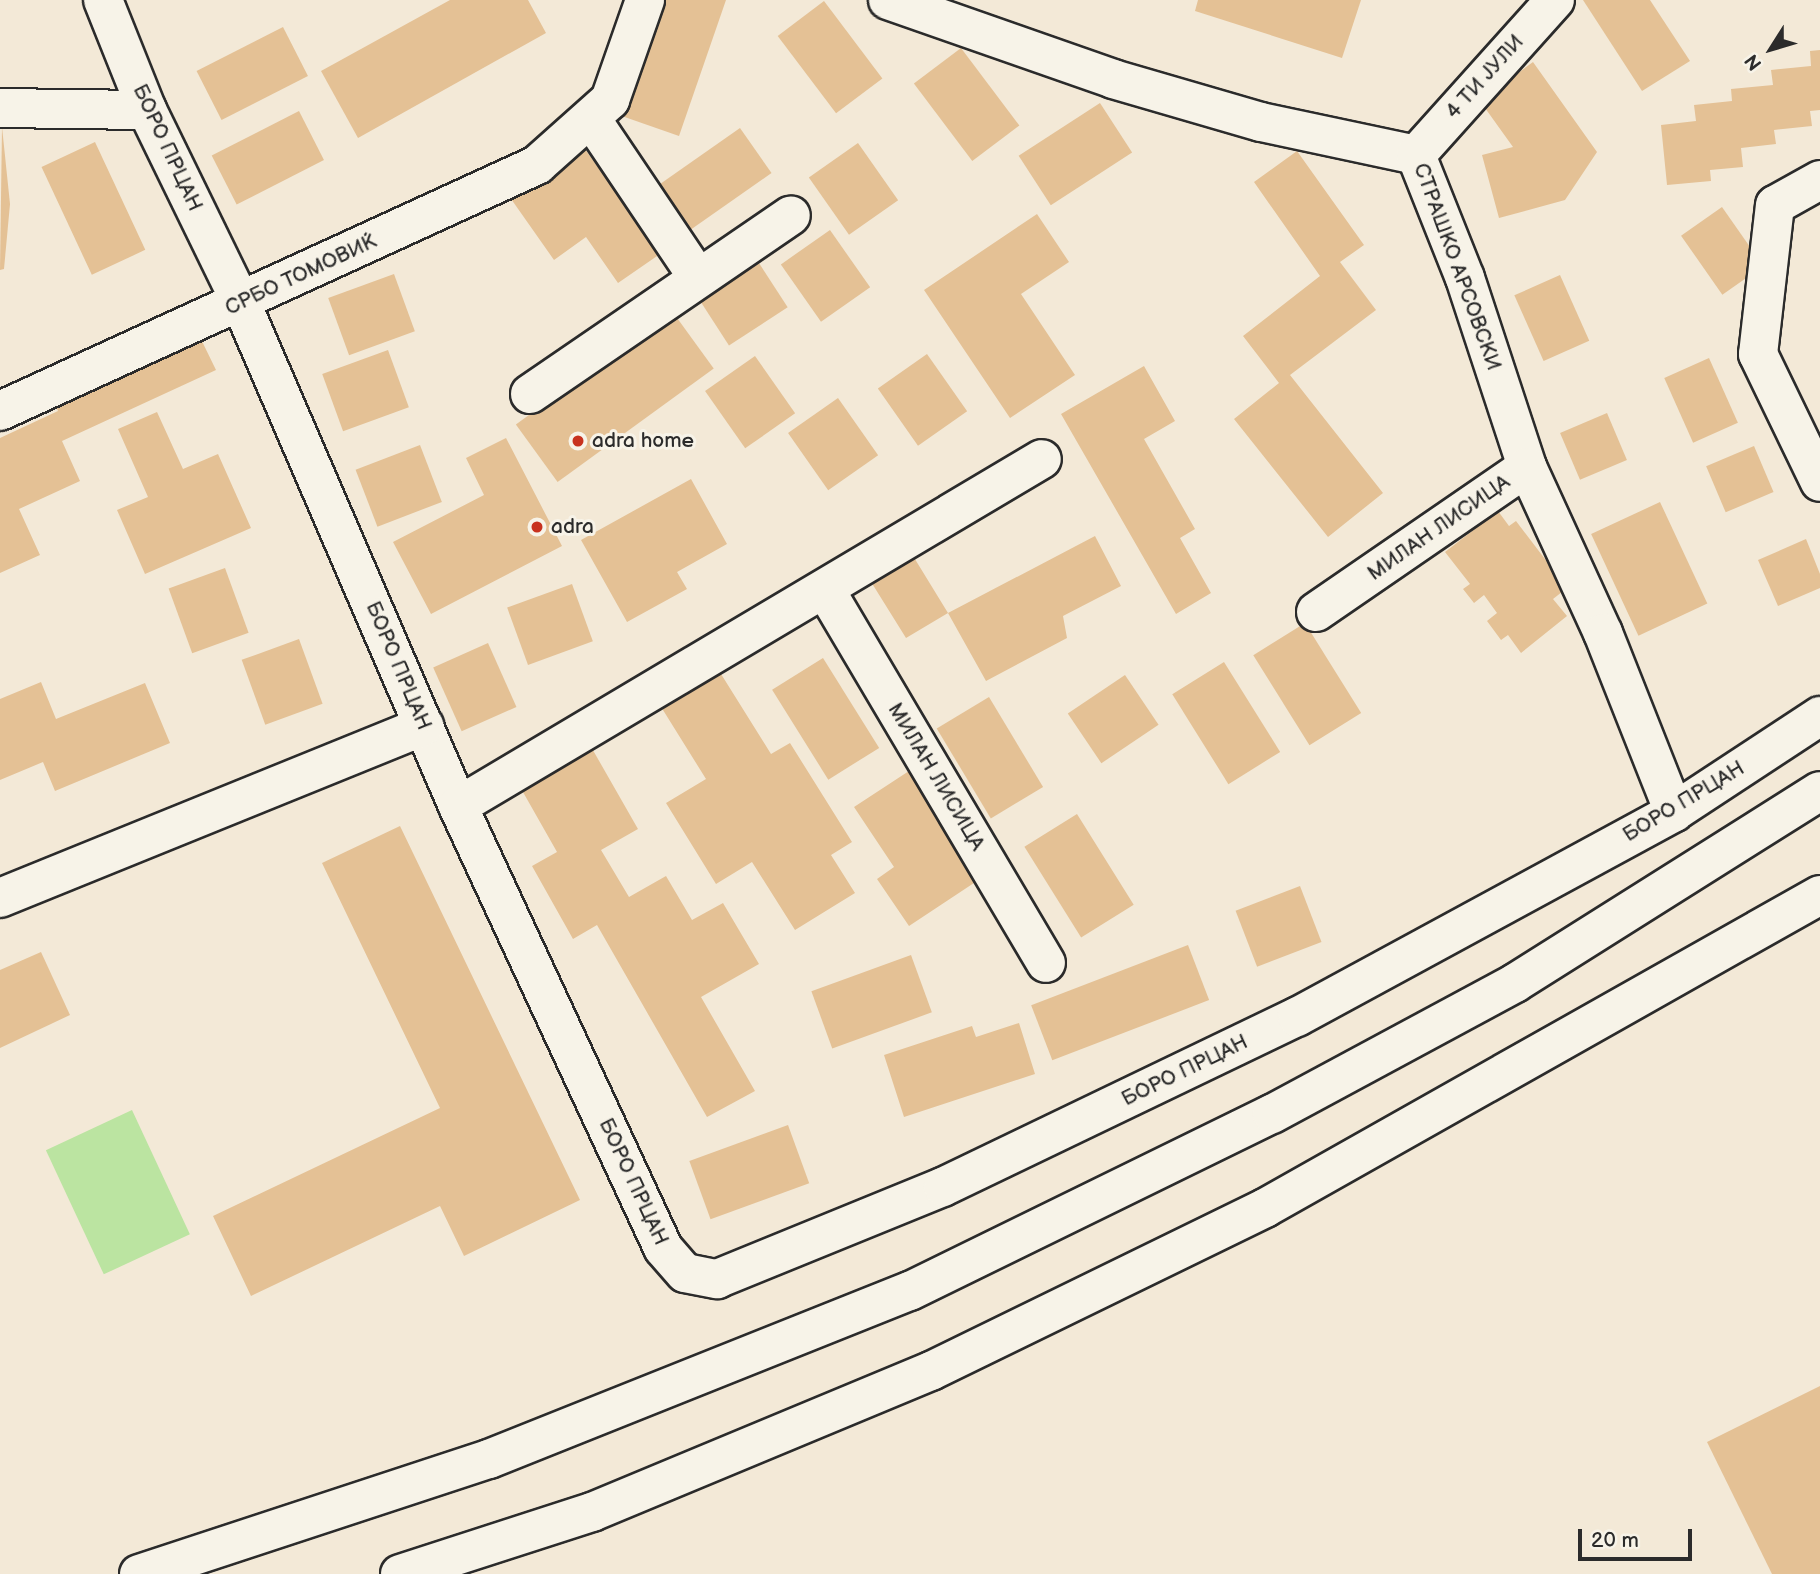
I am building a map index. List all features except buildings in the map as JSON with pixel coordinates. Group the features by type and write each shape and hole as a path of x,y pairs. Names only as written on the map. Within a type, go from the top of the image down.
{"main road":[{"name":"БОРО ПРЦАН","path":"103,0 147,110 241,303 458,806 663,1248 685,1273 717,1279 943,1187 1297,1017 1674,812 1820,716"},
{"name":"СРБО ТОМОВИЌ","path":"0,411 241,303 537,165 592,120 610,100 645,0"},
{"name":"СТРАШКО АРСОВСКИ","path":"888,0 1114,79 1248,118 1416,155 1465,278 1527,467 1603,633 1674,812"},
{"name":"4 ТИ ЈУЛИ","path":"1416,155 1555,0"},
{"path":"0,108 147,110"},
{"path":"592,120 698,278"},
{"path":"1820,180 1775,205 1758,354 1820,482"},
{"path":"530,394 791,215"},
{"path":"458,806 825,591 1042,459"},
{"name":"МИЛАН ЛИСИЦА","path":"1316,612 1527,467"},
{"name":"МИЛАН ЛИСИЦА","path":"825,591 1046,963"},
{"path":"0,898 424,726"},
{"path":"1515,983 1595,907 1820,765"},
{"path":"139,1574 489,1459 910,1291 1272,1114 1515,983 1820,791"},
{"path":"400,1574 592,1512 931,1371 1265,1208 1820,895"}],"green space":[{"path":"132,1110 190,1234 104,1274 46,1150"}],"place":[{"name":"adra home","path":"578,441"},
{"name":"adra","path":"537,527"}]}
